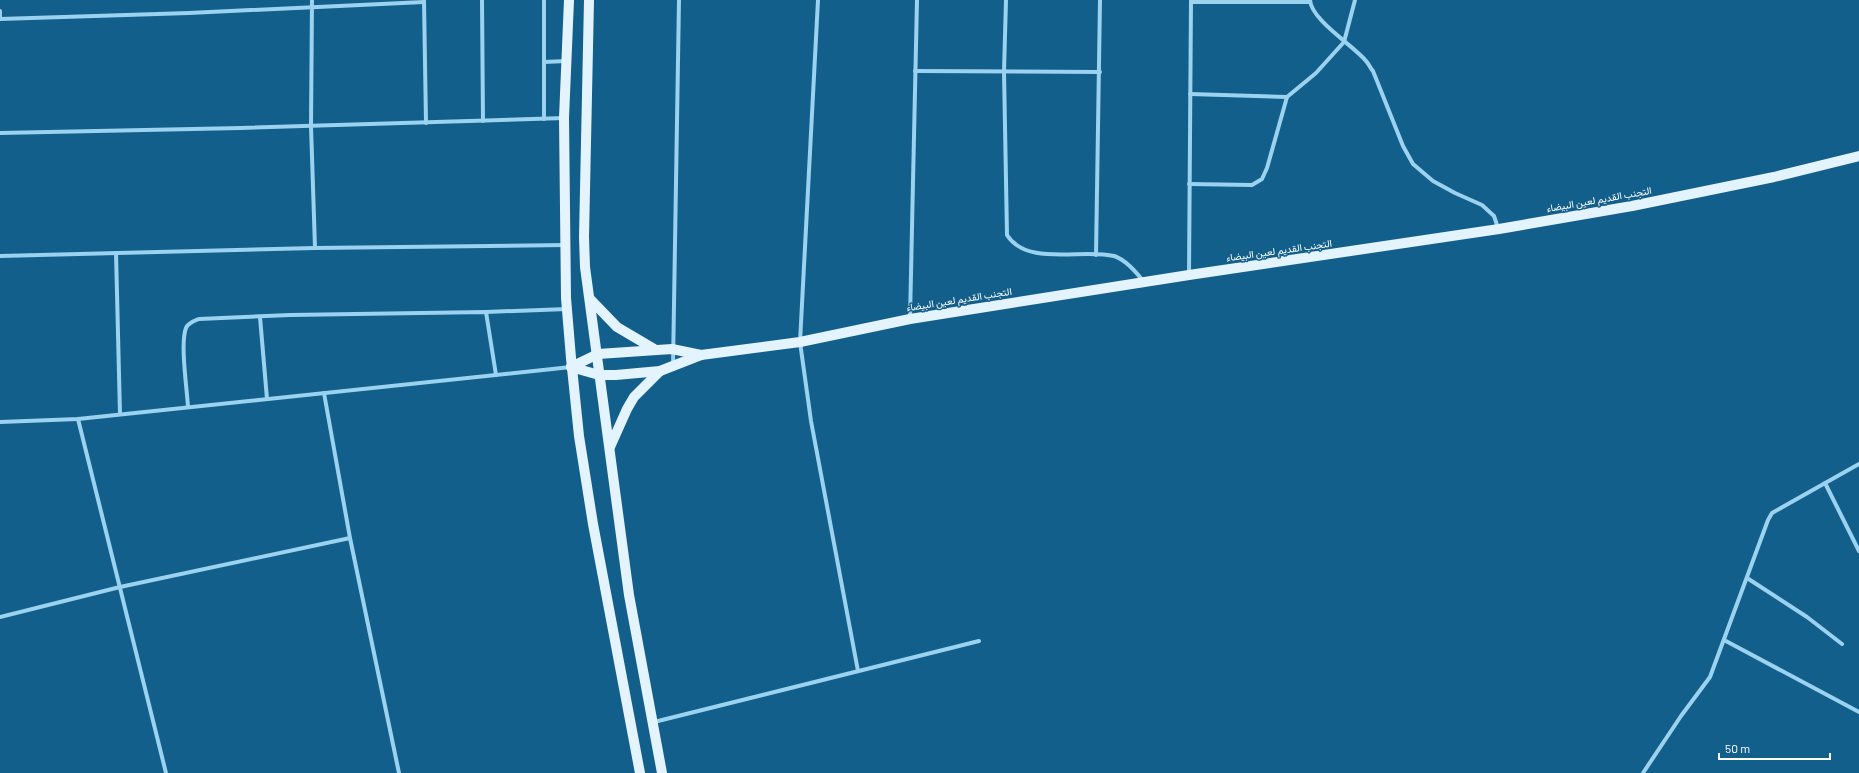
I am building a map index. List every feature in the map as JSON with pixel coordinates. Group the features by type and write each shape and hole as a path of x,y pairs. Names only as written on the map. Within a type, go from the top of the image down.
{"main road":[{"path":"569,0 564,118 567,309 572,367 579,436 593,524 640,773"},
{"path":"590,0 584,237 585,267 598,354 599,375 629,595 662,773"},
{"name":"التجنب القديم لعين البيضاء","path":"701,356 800,342 910,319 1188,275 1499,229 1640,204 1774,177 1859,156"},
{"path":"590,299 617,327 656,350"},
{"path":"572,367 598,354 672,349 701,356"},
{"path":"572,367 599,375 616,375 660,371 701,356"},
{"path":"610,447 630,403 660,371"}],"street":[{"path":"312,0 311,126 315,248"},
{"path":"482,0 483,121"},
{"path":"544,0 544,119"},
{"path":"673,366 672,349 679,0"},
{"path":"818,0 800,342 811,421 858,671"},
{"path":"910,319 917,0"},
{"path":"1006,0 1004,72 1007,234 1011,241 1019,248 1040,253 1115,256 1131,267 1144,282"},
{"path":"1096,255 1100,0"},
{"path":"1189,184 1252,185 1262,179 1287,97 1316,73 1344,42 1355,0"},
{"path":"0,11 0,19 189,13 424,1 426,123"},
{"path":"1188,275 1191,1 1310,1 1326,25 1366,61 1373,71 1403,146 1413,164 1433,181 1482,205 1494,216 1499,229"},
{"path":"544,62 566,61"},
{"path":"915,71 1100,72"},
{"path":"1190,94 1287,97"},
{"path":"0,133 426,123 564,118"},
{"path":"0,256 315,248 566,245"},
{"path":"116,253 120,414"},
{"path":"188,407 184,342 186,329 189,325 199,319 567,309"},
{"path":"486,312 496,375"},
{"path":"260,317 267,399"},
{"path":"0,422 78,419 572,367"},
{"path":"324,393 350,538 399,773"},
{"path":"78,419 166,773"},
{"path":"1643,773 1681,716 1710,677 1768,520 1772,513 1859,464"},
{"path":"1825,483 1859,551"},
{"path":"0,617 120,587 350,538"},
{"path":"1747,578 1807,617 1842,644"},
{"path":"1724,640 1859,712"},
{"path":"652,722 979,641"}]}
